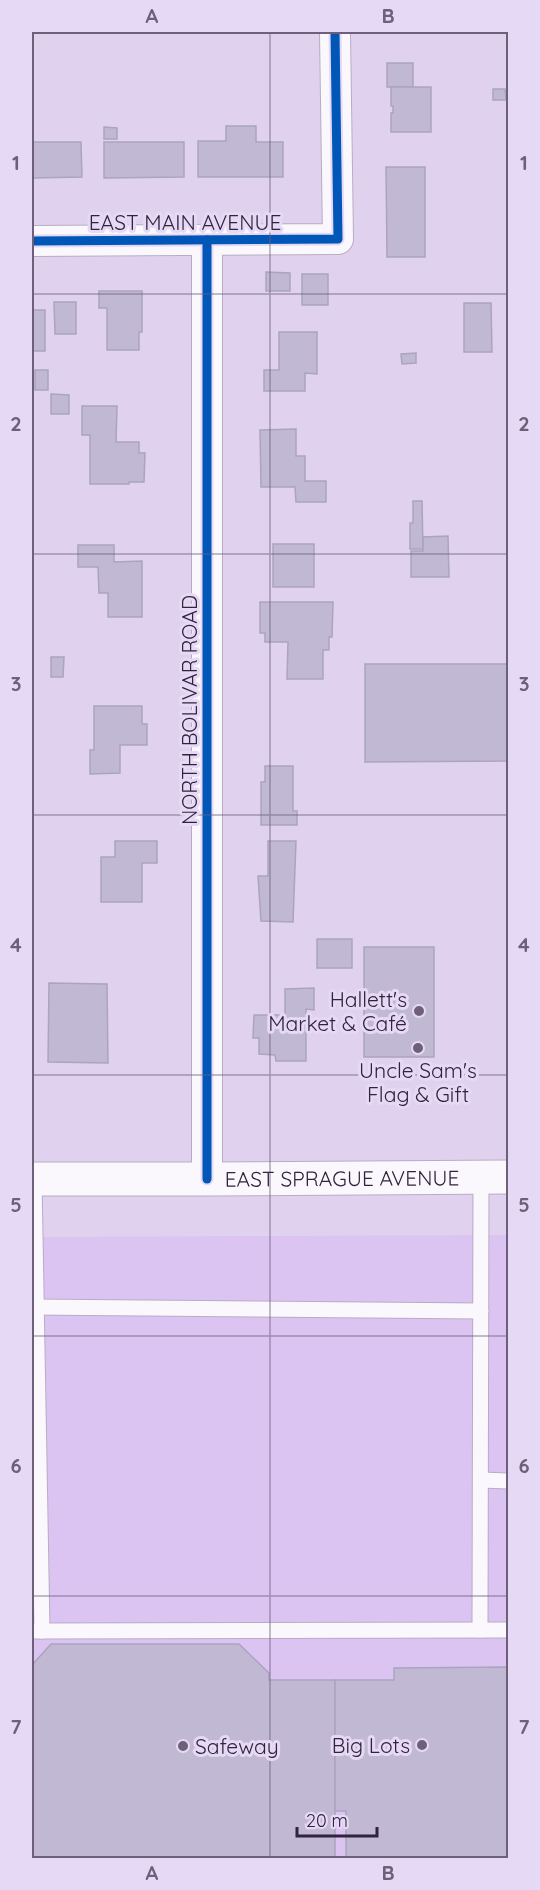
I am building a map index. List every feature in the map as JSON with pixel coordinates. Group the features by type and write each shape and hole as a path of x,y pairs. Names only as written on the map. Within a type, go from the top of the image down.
{"main road":[{"name":"EAST SPRAGUE AVENUE","path":"33,1179 495,1177"}],"street":[{"name":"EAST MAIN AVENUE","path":"32,241 338,239 335,32"},
{"name":"NORTH BOLIVAR ROAD","path":"207,240 207,1179"}],"lane":[{"path":"480,1630 481,1311 495,1177"},
{"path":"33,1179 37,1631 508,1630"},
{"path":"34,1307 481,1311"},
{"path":"481,1480 508,1481"}],"shaded area":[{"path":"508,1235 508,1858 32,1858 32,1237"}],"building":[{"path":"387,63 413,63 413,87 387,87"},
{"path":"391,87 431,87 431,132 391,132 393,106 391,106"},
{"path":"493,89 505,89 506,100 493,100"},
{"path":"226,126 256,126 256,142 283,142 283,177 198,177 198,141 226,141"},
{"path":"104,127 117,128 117,139 104,139"},
{"path":"32,142 81,142 82,177 32,178"},
{"path":"104,142 184,142 184,177 104,178"},
{"path":"386,167 425,167 425,257 387,257"},
{"path":"266,272 290,273 290,291 266,291"},
{"path":"302,274 328,274 328,305 302,305"},
{"path":"99,291 142,291 142,332 139,332 139,350 107,350 107,308 99,308"},
{"path":"54,302 76,302 76,334 55,334"},
{"path":"464,303 491,303 492,352 464,352"},
{"path":"32,310 45,310 45,351 32,351"},
{"path":"279,332 317,332 317,374 305,373 305,391 264,391 264,370 279,370"},
{"path":"416,353 416,363 402,364 401,354"},
{"path":"35,370 48,370 48,390 35,390"},
{"path":"51,394 69,395 69,414 51,414"},
{"path":"82,406 117,406 116,442 139,442 139,453 145,453 144,482 90,484 90,435 82,435"},
{"path":"296,429 296,456 305,456 305,481 326,481 326,502 296,502 295,487 261,487 260,430"},
{"path":"413,501 422,501 423,549 410,549"},
{"path":"448,536 449,577 411,577 411,551 423,551 423,537"},
{"path":"273,544 314,544 314,587 273,587"},
{"path":"78,545 114,545 114,562 142,561 142,617 108,617 108,593 99,593 98,567 78,567"},
{"path":"260,602 333,602 332,637 329,637 329,650 323,650 323,679 287,679 288,642 265,642 265,633 260,633"},
{"path":"51,657 64,657 63,677 51,677"},
{"path":"365,664 508,664 508,761 365,762"},
{"path":"94,706 142,706 142,724 147,724 147,745 120,745 120,773 90,774 90,750 94,750"},
{"path":"265,766 293,766 293,811 297,811 297,825 261,825 261,782 265,782"},
{"path":"115,841 157,841 157,863 142,863 142,902 101,902 101,857 115,857"},
{"path":"268,841 296,841 293,922 261,921 258,876 268,876"},
{"path":"317,939 352,939 352,968 317,968"},
{"path":"364,947 434,947 434,1057 364,1057"},
{"path":"49,983 107,984 108,1063 48,1062"},
{"path":"314,988 314,1010 306,1009 306,1061 276,1061 275,1055 259,1054 259,1038 253,1038 254,1015 285,1015 285,989"},
{"name":"Safeway","path":"51,1644 239,1644 269,1673 269,1680 335,1680 335,1858 32,1858 32,1665"},
{"name":"Big Lots","path":"508,1667 508,1858 346,1858 346,1811 335,1811 335,1680 394,1680 394,1668"}],"cycle path":[{"path":"32,241 338,239 335,32"},
{"path":"207,240 207,1179"}],"place":[{"name":"Hallett's Market & Café","path":"419,1011"},
{"name":"Uncle Sam's Flag & Gift","path":"418,1048"},
{"name":"Big Lots","path":"422,1745"},
{"name":"Safeway","path":"183,1746"}]}
